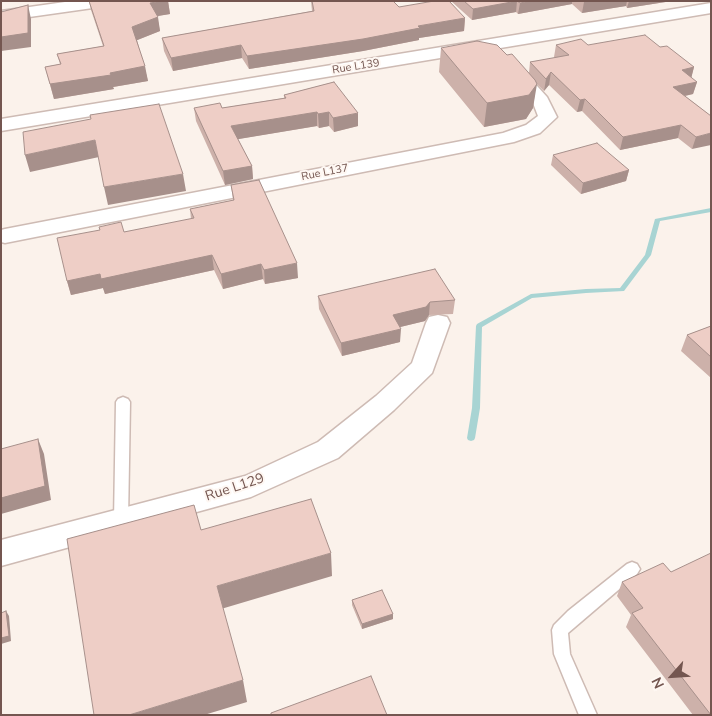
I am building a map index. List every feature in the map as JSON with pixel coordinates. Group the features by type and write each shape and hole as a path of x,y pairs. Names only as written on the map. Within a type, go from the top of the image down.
{"street":[{"path":"1,16 106,1"},
{"name":"Rue L139","path":"1,126 711,8"},
{"name":"Rue L137","path":"5,236 497,140 533,129 548,117 541,101 490,44"},
{"name":"Rue L129","path":"1,553 252,486 328,450 385,403 423,367 438,323"}],"lane":[{"path":"121,521 123,402"},
{"path":"588,715 562,654 560,630 574,616 632,569"}],"building":[{"path":"89,1 163,1 150,3 158,17 132,27 145,66 110,73 111,75 50,84 45,67 61,64 57,54 104,46"},
{"path":"312,1 393,1 399,7 434,1 449,1 465,18 418,26 420,28 363,39 247,56 241,45 171,58 162,38 314,11"},
{"path":"464,1 517,1 473,9"},
{"path":"28,5 28,33 1,37 1,12"},
{"path":"645,35 660,47 667,46 694,67 682,70 697,82 673,87 711,116 711,133 696,137 681,125 623,137 585,99 580,100 551,72 546,79 530,62 569,55 556,45 581,39 588,45"},
{"path":"477,41 497,45 507,55 512,54 537,84 529,95 487,103 441,48"},
{"path":"334,82 358,113 333,118 329,112 318,114 317,112 231,126 252,166 223,171 194,108 220,103 222,108 286,98 284,95"},
{"path":"159,104 183,174 104,187 95,140 25,155 23,132 91,119 90,115"},
{"path":"597,143 629,170 583,183 553,155"},
{"path":"259,180 297,263 264,270 261,264 221,274 212,255 101,279 100,274 67,281 57,238 100,230 99,227 121,222 124,232 194,218 190,209 234,200 231,185"},
{"path":"435,269 455,300 430,302 426,307 393,315 401,329 341,343 318,296"},
{"path":"711,326 711,357 687,335"},
{"path":"38,439 45,486 1,498 1,449"},
{"path":"311,499 331,553 217,586 243,680 129,715 94,715 67,539 194,505 201,530"},
{"path":"711,553 711,715 632,613 643,608 622,582 663,563 671,572"},
{"path":"382,590 393,614 362,624 352,600"},
{"path":"6,611 9,636 1,638 1,613"},
{"path":"371,676 387,715 271,715 271,713"}],"waterway":[{"path":"471,438 476,408 479,326 531,296 622,290 648,255 657,220 711,210"}]}
